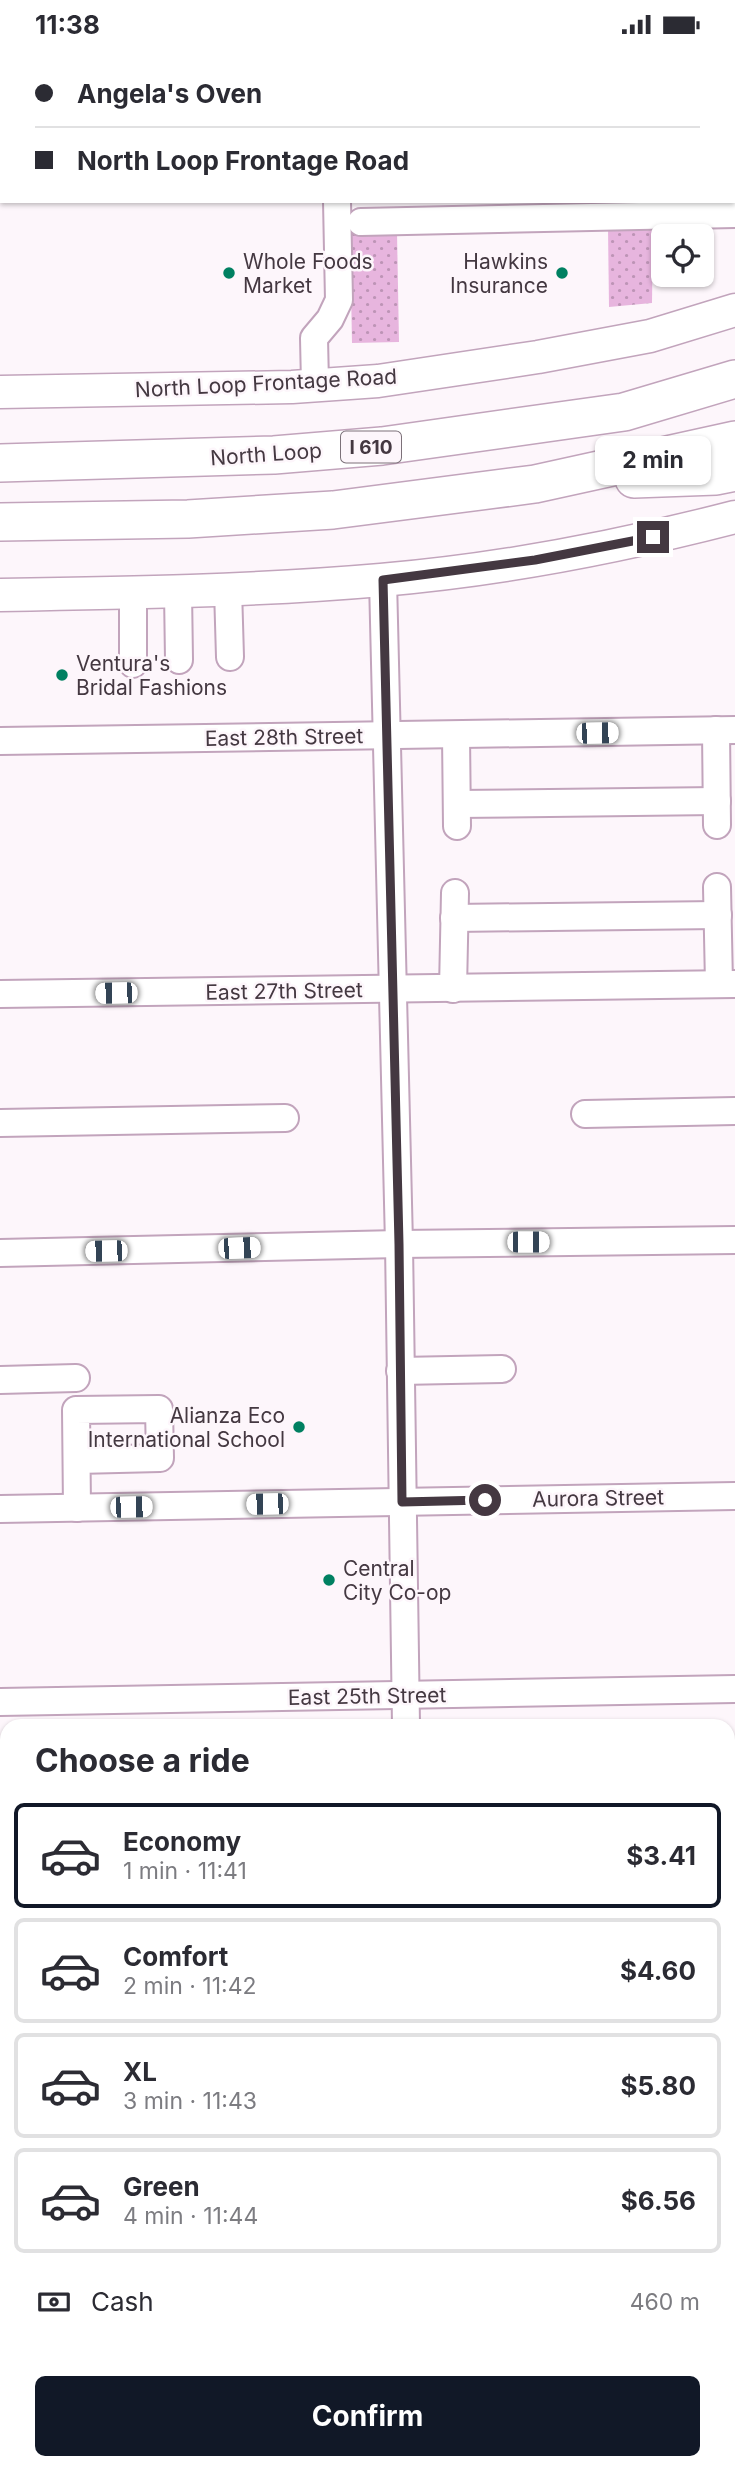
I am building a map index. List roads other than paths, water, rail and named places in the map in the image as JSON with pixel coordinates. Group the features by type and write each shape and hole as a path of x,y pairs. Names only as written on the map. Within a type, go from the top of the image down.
{"highway":[{"path":"624,412 735,369"},
{"name":"North Loop","path":"0,463 274,455 382,446 624,412 735,379"},
{"path":"535,484 735,440"},
{"path":"0,522 188,519 333,510 535,484 716,476 735,472"}],"main road":[{"name":"North Loop Frontage Road","path":"0,392 378,381 538,357 650,336 735,310"},
{"path":"0,594 178,592 383,580 576,553 735,517"}],"street":[{"path":"315,384 314,338 330,319 339,300 337,203"},
{"path":"361,222 735,214"},
{"path":"383,580 399,1244 406,1719"},
{"path":"228,589 230,657"},
{"path":"178,592 179,660"},
{"path":"133,593 133,664"},
{"path":"456,734 457,815 717,813 726,730"},
{"name":"East 28th Street","path":"0,741 726,730"},
{"path":"718,887 718,915 727,984"},
{"path":"453,989 455,905 718,915"},
{"name":"East 27th Street","path":"0,994 727,984"},
{"path":"584,1114 735,1111"},
{"path":"0,1123 285,1118"},
{"path":"0,1253 735,1240"},
{"path":"400,1371 502,1369"},
{"path":"0,1380 75,1378"},
{"path":"77,1460 77,1508"},
{"name":"Aurora Street","path":"0,1509 735,1496"},
{"name":"East 25th Street","path":"0,1702 735,1689"}],"place":[{"name":"Whole Foods Market","path":"229,273"},
{"name":"Hawkins Insurance","path":"562,273"},
{"name":"Ventura's Bridal Fashions","path":"62,675"},
{"name":"Alianza Eco International School","path":"299,1427"},
{"name":"Central City Co-op","path":"329,1580"}]}
